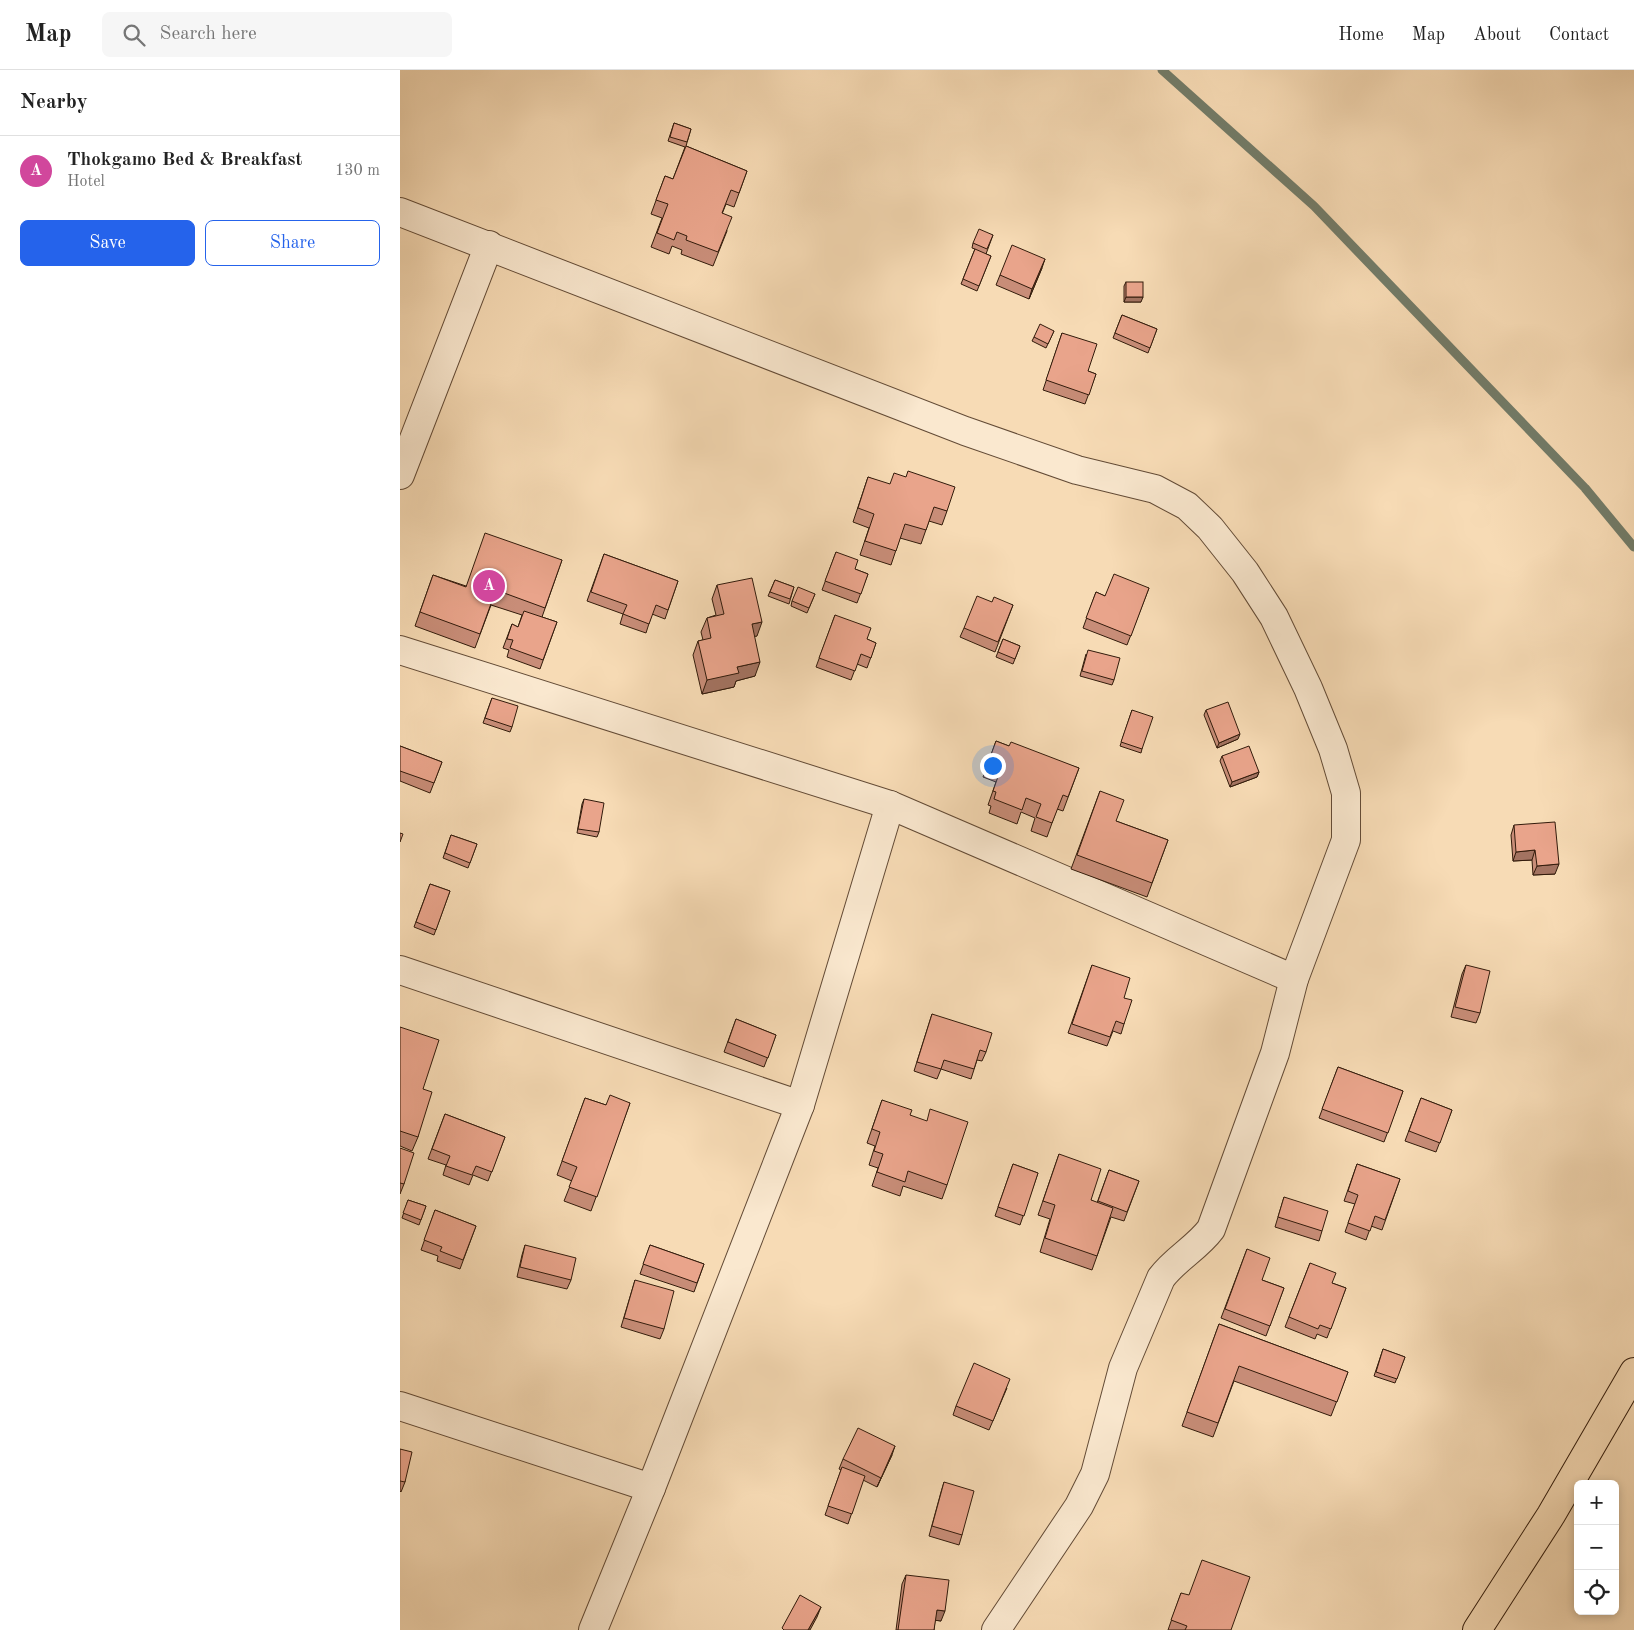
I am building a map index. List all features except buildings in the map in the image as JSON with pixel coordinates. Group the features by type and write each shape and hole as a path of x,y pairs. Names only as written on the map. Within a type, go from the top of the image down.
{"highway":[{"path":"1477,1630 1551,1515 1634,1372"}],"street":[{"path":"400,212 965,431 1077,470 1155,489 1187,506 1210,528 1233,557 1274,617 1308,688 1333,749 1346,794 1346,840 1294,979 1275,1053 1211,1229 1202,1241 1168,1268 1161,1278 1123,1368 1095,1474 1079,1506 996,1630"},
{"path":"400,475 489,245"},
{"path":"400,650 890,806 1294,979"},
{"path":"593,1630 651,1488 800,1105 890,806"},
{"path":"400,970 800,1105"},
{"path":"400,1406 651,1488"}],"waterway":[{"path":"1162,70 1314,206 1585,488 1634,547"}],"place":[{"name":"Thokgamo Bed & Breakfast","path":"489,586"}]}
